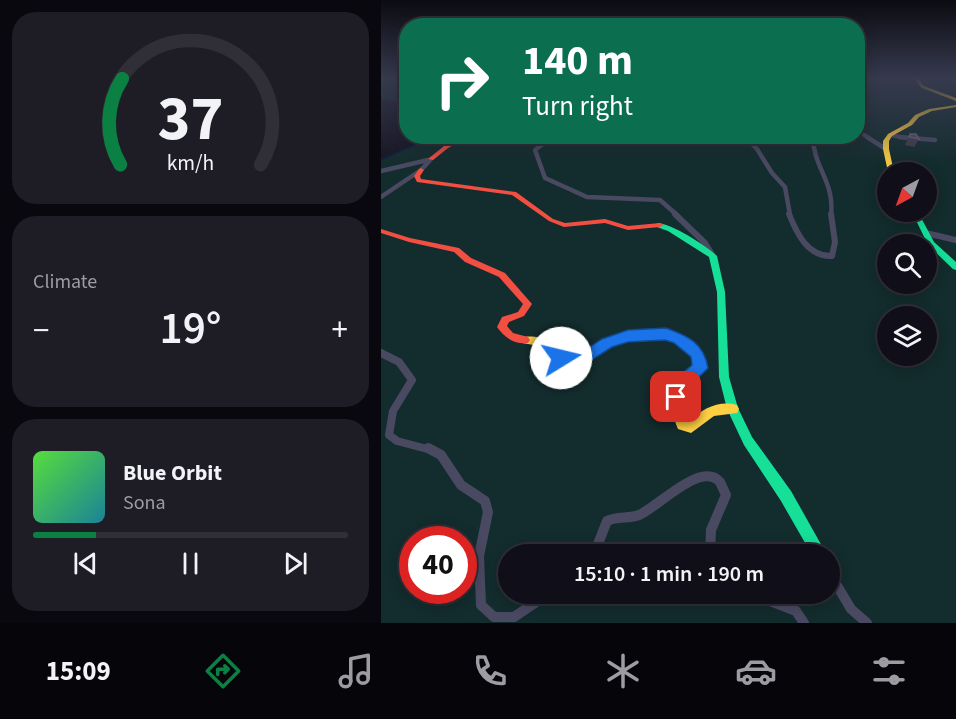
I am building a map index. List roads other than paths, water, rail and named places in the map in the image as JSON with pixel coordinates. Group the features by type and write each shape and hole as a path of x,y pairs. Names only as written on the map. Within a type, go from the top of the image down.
{"street":[{"path":"889,162 886,141 890,135 904,128 917,116 931,110 949,107"},
{"path":"890,135 916,140 935,140"},
{"path":"865,136 886,149"},
{"path":"452,144 431,159 421,170 417,176 419,181 455,184 514,194 551,220 564,225 605,221 628,228 650,224 664,226 713,256"},
{"path":"543,144 535,150 545,178 587,197 660,200 711,250 721,292 724,377 733,408 748,441 786,496 814,544"},
{"path":"753,144 785,186 790,217 804,241 810,249 826,257 832,256 834,252 835,234 831,221 832,194 820,169 813,144"},
{"path":"381,171 431,159"},
{"path":"381,197 421,170"},
{"path":"920,222 928,241 936,252 956,267"},
{"path":"381,231 409,240 456,250 468,260 502,275 528,304 521,314 505,320 502,327 506,334 513,338 543,342 549,354 554,356 581,357 607,343 638,334 666,334 692,347 698,354 700,368 679,386 676,397 677,414 682,425 691,427 703,415 719,407 733,408"},
{"path":"926,233 956,240"},
{"path":"381,353 399,362 412,380 392,409 388,422 389,435 397,441 426,447 441,455 461,484 485,501 488,512 479,555 481,604 493,617 515,617 534,604"},
{"path":"598,544 607,521 616,516 638,515 657,506 695,477 704,476 713,478 723,486 726,495 711,521 709,544"},
{"path":"840,590 851,609 867,623"},
{"path":"778,604 796,611 804,623"}],"waterway":[{"path":"381,160 416,144"}]}
